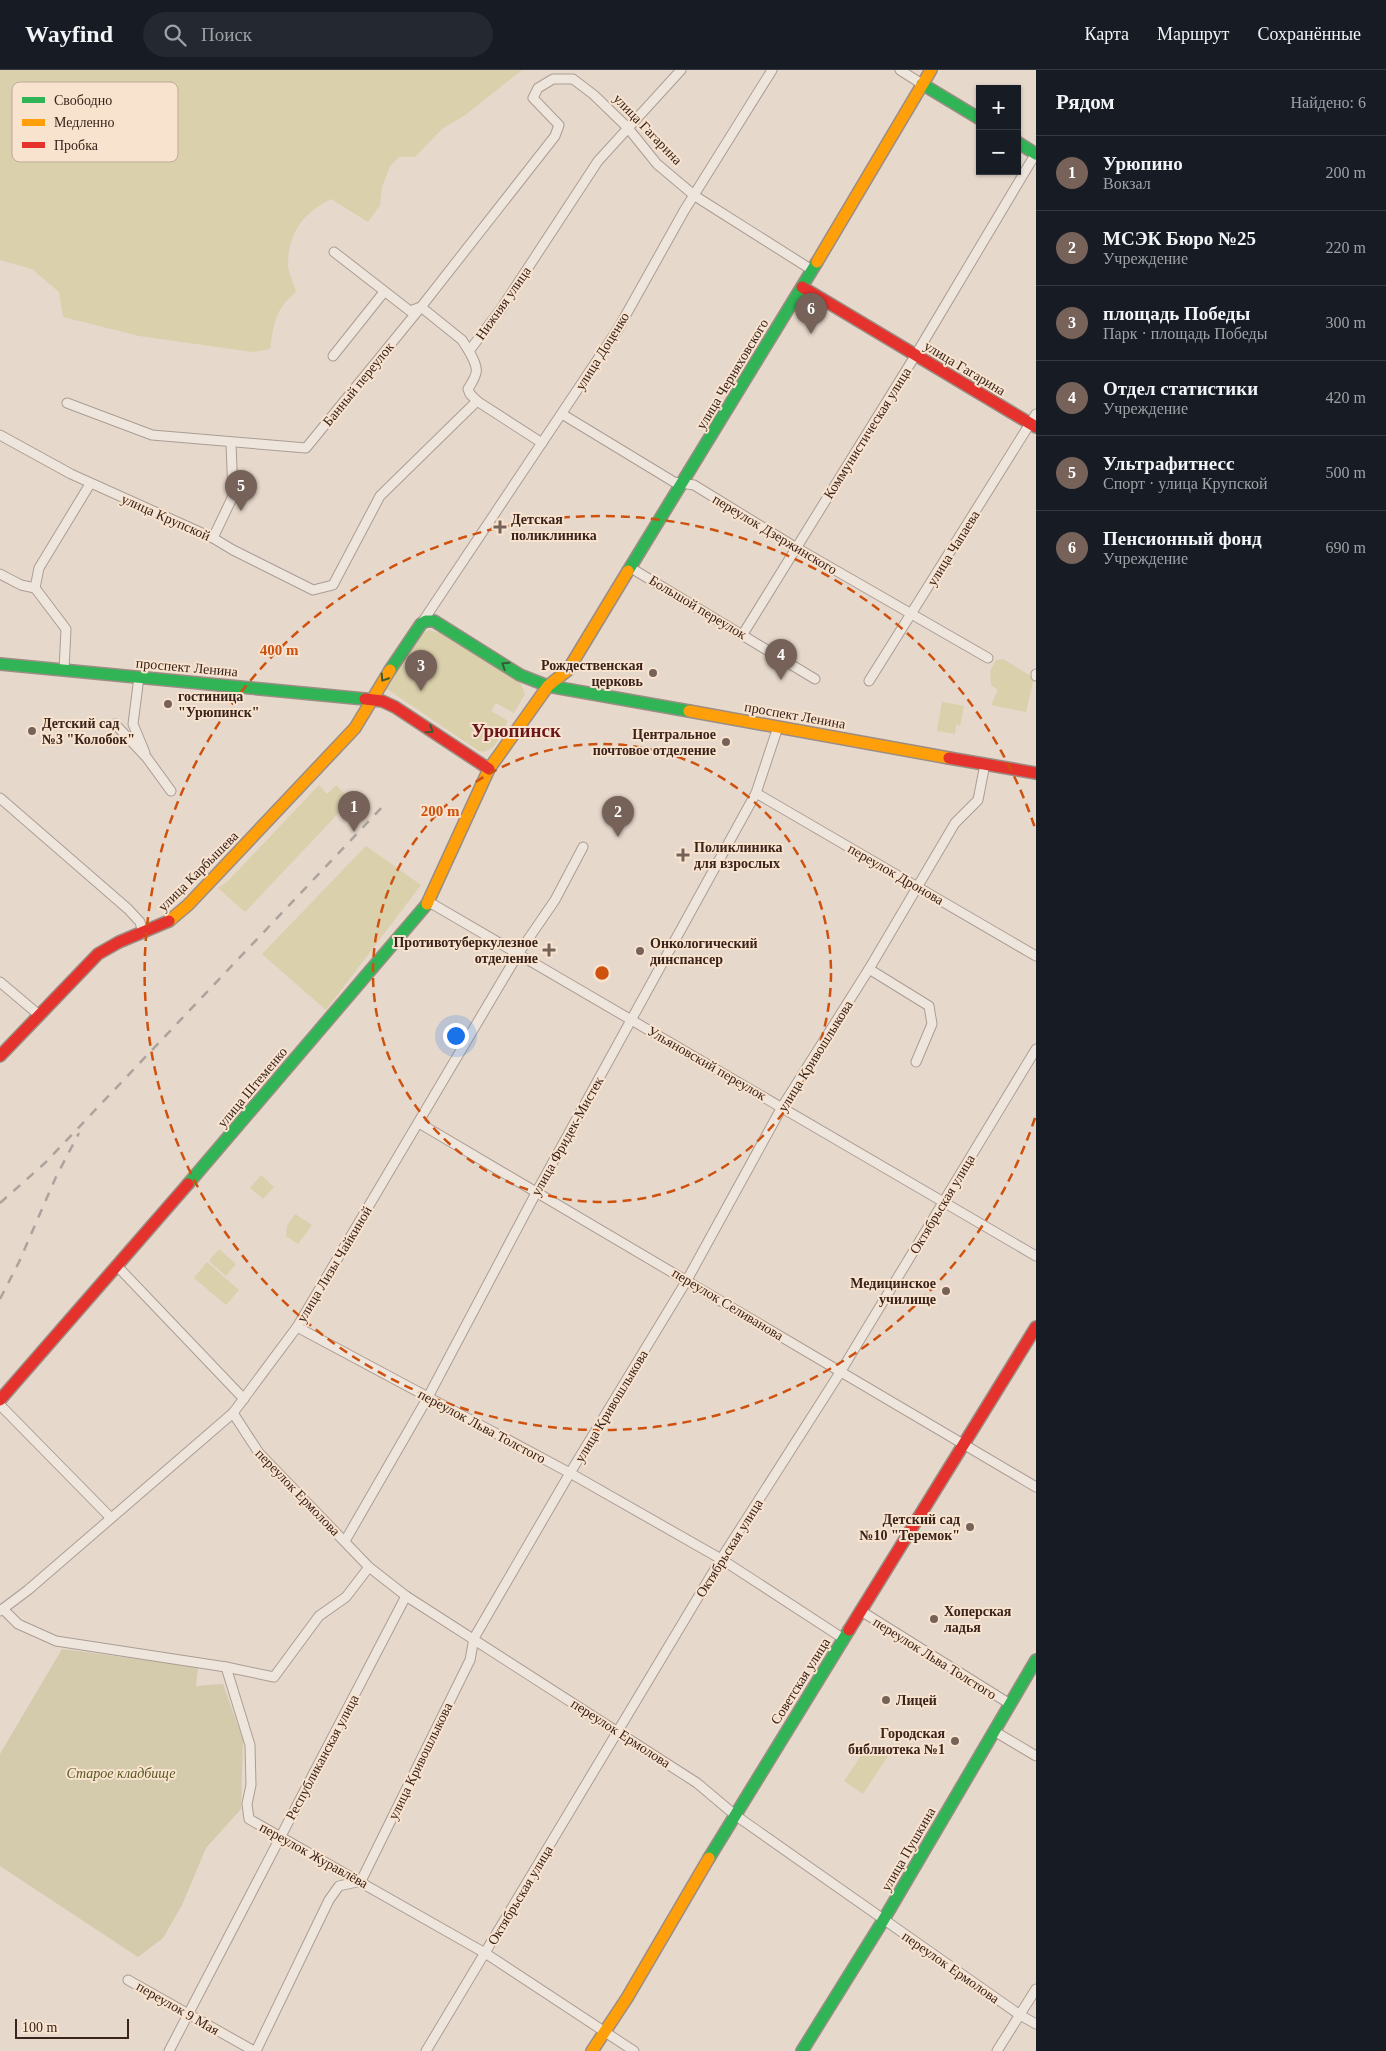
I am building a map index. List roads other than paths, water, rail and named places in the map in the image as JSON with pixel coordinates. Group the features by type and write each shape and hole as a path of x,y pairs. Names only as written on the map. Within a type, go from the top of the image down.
{"main road":[{"name":"улица Черняховского","path":"489,769 548,686 568,670 802,287 931,70"},
{"path":"922,84 976,117"},
{"path":"1021,144 1036,153"},
{"name":"улица Гагарина","path":"802,287 915,356 1034,422"},
{"name":"проспект Ленина","path":"420,624 426,621 434,621 520,675 548,686 1036,773"},
{"name":"улица Карбышева","path":"0,1056 98,954 119,942 165,924 188,905 355,728 420,624"},
{"name":"проспект Ленина","path":"0,664 372,700 395,707 489,769"},
{"name":"улица Штеменко","path":"0,1400 118,1268 429,902 489,769"},
{"name":"Советская улица","path":"592,2051 627,1998 736,1815 1036,1327"},
{"name":"улица Пушкина","path":"802,2051 884,1919 1036,1660"}],"street":[{"name":"Нижняя улица","path":"477,401 468,389 477,375 478,368 470,351 501,309 598,162 681,70"},
{"name":"улица Доценко","path":"420,624 618,329 695,196 772,70"},
{"path":"900,70 922,84"},
{"name":"улица Гагарина","path":"559,125 533,98 538,88 553,79 573,79 594,95 628,128 657,164 695,196 812,270"},
{"name":"Банный переулок","path":"67,403 152,435 306,448 421,307 477,233 528,173 555,136 559,125"},
{"name":"Коммунистическая улица","path":"743,634 795,547 915,356 1036,153"},
{"path":"334,252 410,311 421,307 462,340 470,351"},
{"path":"332,356 384,292"},
{"path":"477,401 542,443"},
{"name":"улица Крупской","path":"0,435 90,484 213,538 313,590 333,585 380,496 477,401"},
{"name":"переулок Дзержинского","path":"562,414 674,482 694,485 795,547 988,658"},
{"name":"улица Чапаева","path":"869,681 1034,422"},
{"path":"213,538 233,496 231,443"},
{"path":"35,588 39,568 90,484"},
{"name":"Большой переулок","path":"631,568 815,679"},
{"path":"0,574 21,585 35,588 66,629 64,670"},
{"path":"138,677 132,724 147,758"},
{"path":"114,724 147,758 171,791"},
{"name":"улица Фридек-Мистек","path":"345,1541 428,1397 537,1191 756,793 778,727"},
{"name":"улица Кривошлыкова","path":"361,1881 470,1660 474,1638 570,1473 687,1280 782,1107 869,969 955,823 978,800 985,764"},
{"name":"переулок Дронова","path":"756,793 1036,956"},
{"path":"0,798 128,909 140,922 143,933"},
{"name":"улица Лизы Чайкиной","path":"1,1610 28,1590 234,1413 297,1327 518,954 555,900 583,847"},
{"name":"Ульяновский переулок","path":"429,902 631,1018 1036,1256"},
{"path":"869,969 929,1006 932,1024 916,1062"},
{"path":"0,982 39,1015"},
{"name":"Октябрьская улица","path":"426,2051 721,1559 841,1371 1036,1048"},
{"name":"переулок Селиванова","path":"419,1123 537,1191 963,1445 1036,1486"},
{"path":"118,1268 244,1399"},
{"name":"переулок Льва Толстого","path":"297,1327 570,1473 721,1559 844,1639"},
{"path":"0,1405 111,1518"},
{"name":"переулок Ермолова","path":"234,1413 259,1453 369,1567 406,1596 697,1783 736,1815 1020,2015 1036,2024"},
{"path":"1,1610 18,1624 56,1641 226,1667 274,1677 319,1616 346,1597 369,1567"},
{"name":"Республиканская улица","path":"169,2051 406,1596"},
{"name":"переулок Льва Толстого","path":"861,1611 1010,1704"},
{"name":"переулок Журавлёва","path":"226,1667 250,1745 251,1785 247,1804 249,1819 485,1953 634,2051"},
{"path":"994,1731 1036,1756"},
{"path":"255,2051 329,1900 339,1886 361,1881"},
{"name":"переулок 9 Мая","path":"128,1980 187,2015 255,2051"},
{"path":"997,2051 1036,1989"}],"railway":[{"path":"0,1203 45,1163 386,803"},
{"path":"0,1299 19,1262 56,1177 79,1133"}],"place":[{"name":"Пенсионный фонд","path":"811,334"},
{"name":"Ультрафитнесс","path":"241,511"},
{"name":"Детская поликлиника","path":"500,527"},
{"name":"Рождественская церковь","path":"653,673"},
{"name":"Отдел статистики","path":"781,680"},
{"name":"площадь Победы","path":"421,691"},
{"name":"гостиница \"Урюпинск\"","path":"168,704"},
{"name":"Детский сад №3 \"Колобок\"","path":"32,731"},
{"name":"Центральное почтовое отделение","path":"726,742"},
{"name":"Урюпино","path":"354,832"},
{"name":"МСЭК Бюро №25","path":"618,837"},
{"name":"Поликлиника для взрослых","path":"683,855"},
{"name":"Противотуберкулезное отделение","path":"549,950"},
{"name":"Онкологический динспансер","path":"640,951"},
{"name":"Медицинское училище","path":"946,1291"},
{"name":"Детский сад №10 \"Теремок\"","path":"970,1527"},
{"name":"Хоперская ладья","path":"934,1619"},
{"name":"Лицей","path":"886,1700"},
{"name":"Городская библиотека №1","path":"955,1741"}],"district":[{"name":"Урюпинск","path":"516,730"}],"park label":[{"name":"Старое кладбище","path":"121,1773"}]}
